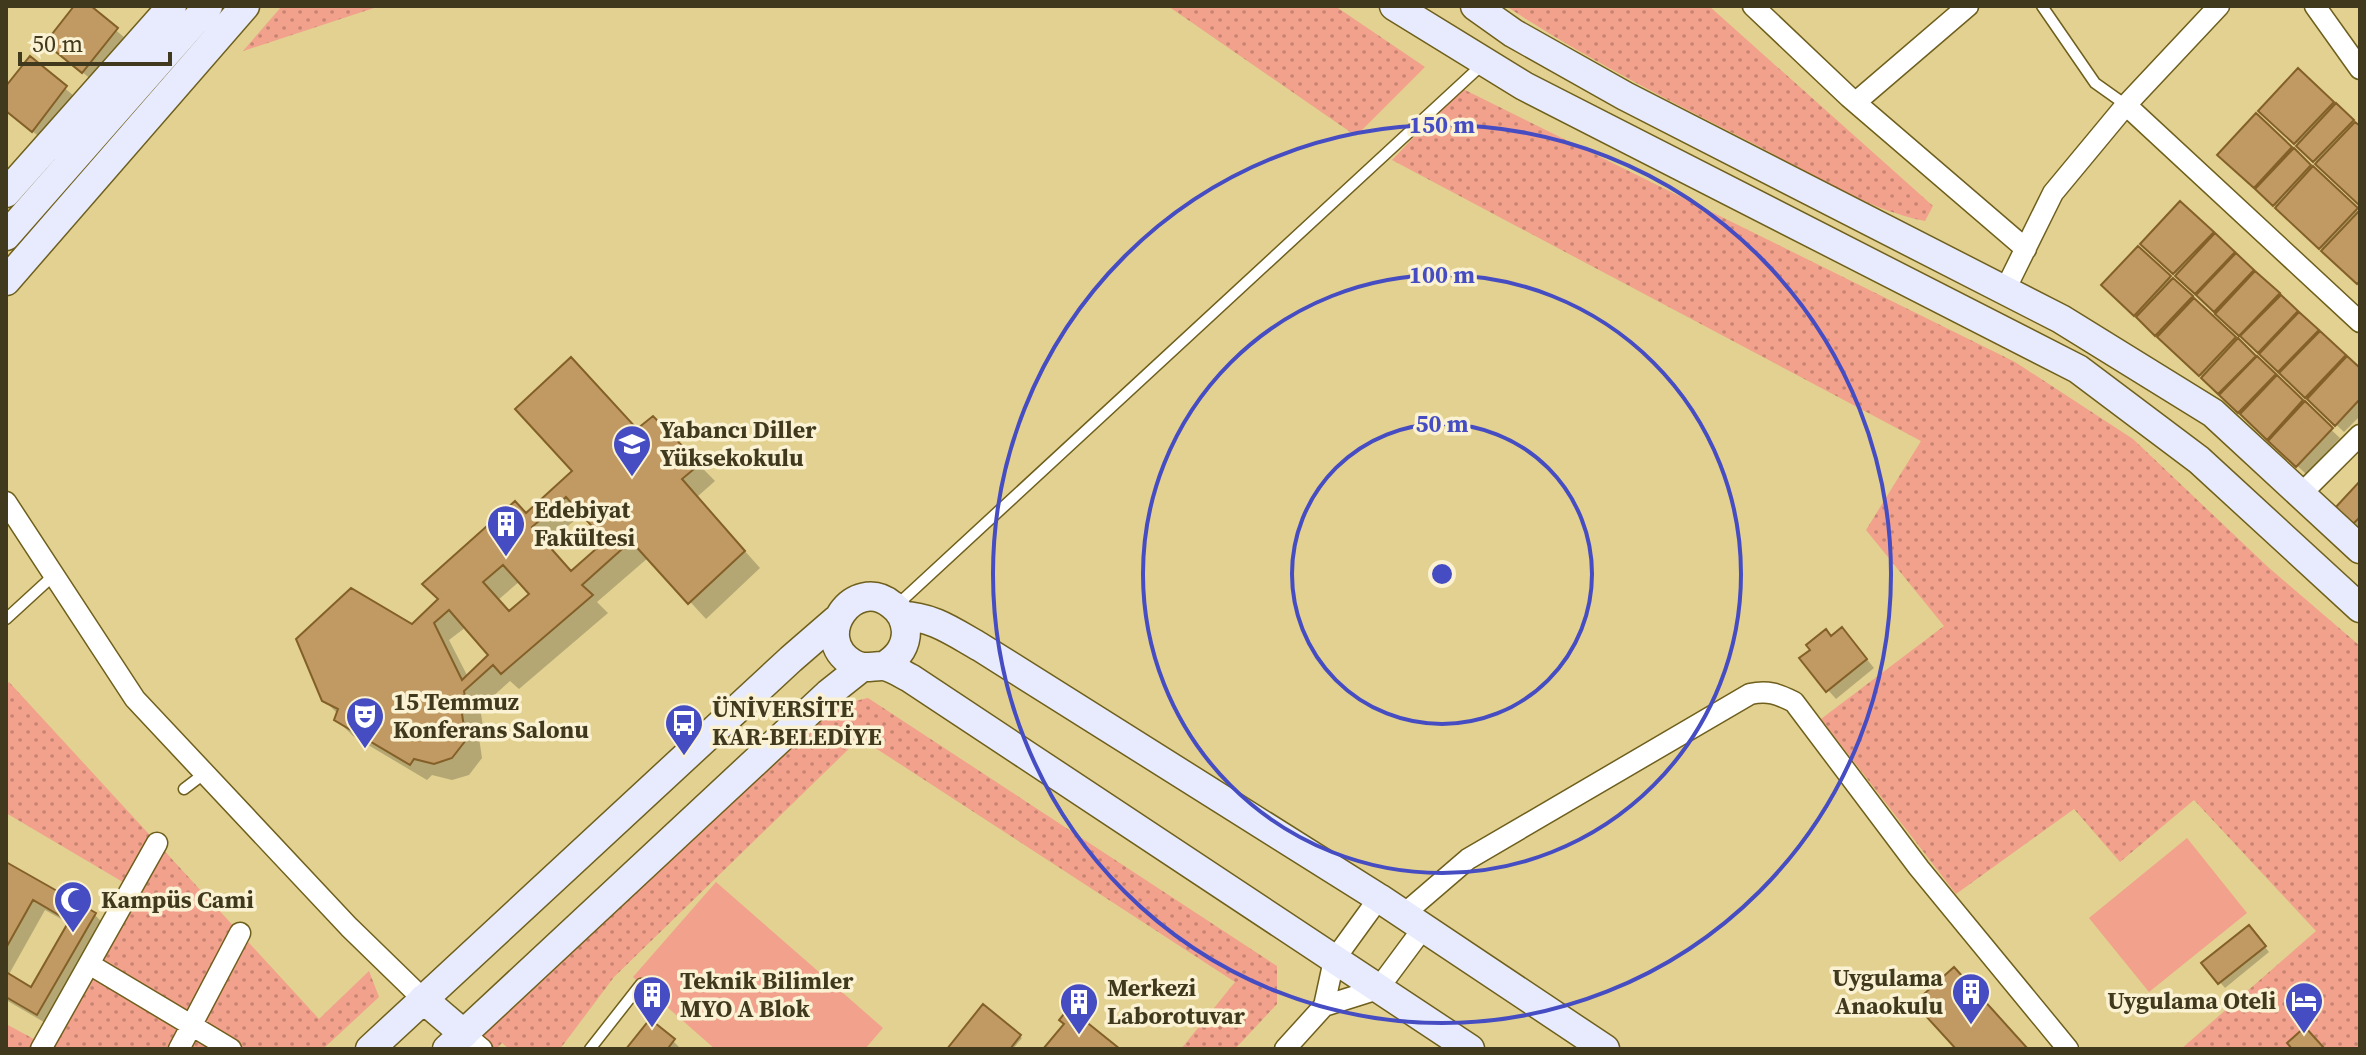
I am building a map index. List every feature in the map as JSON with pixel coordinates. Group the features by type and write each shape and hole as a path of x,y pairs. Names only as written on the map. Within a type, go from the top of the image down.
{"main road":[{"path":"6,236 208,6"},
{"path":"6,281 245,6"},
{"path":"1394,6 1538,93 2078,369 2199,460 2360,608"},
{"path":"1475,6 1513,33 1625,96 2061,319 2213,413 2360,549"},
{"path":"6,193 170,7"},
{"path":"370,1049 836,620 851,602 862,598 886,600 899,611 935,621 980,647 1379,898 1605,1049"},
{"path":"423,999 464,1044 828,694 901,650 906,628 899,611"},
{"path":"836,620 834,632 838,649 850,662 910,678 1470,1049"}],"street":[{"path":"1753,6 1856,102 2026,249"},
{"path":"1856,102 1968,6"},
{"path":"2005,290 2053,193 2126,105 2219,6"},
{"path":"2315,6 2360,69"},
{"path":"2126,105 2360,322"},
{"path":"2301,494 2360,435"},
{"path":"6,502 135,699 349,927 423,999"},
{"path":"1324,1006 1378,989 1414,921 1468,859 1750,694 1764,691 1777,693 1794,702 1919,868 2068,1049"},
{"path":"41,1049 157,843"},
{"path":"1285,1049 1324,1006 1334,960 1379,898"},
{"path":"179,1049 240,933"},
{"path":"89,964 231,1049"}],"lane":[{"path":"2042,6 2095,83 2126,105"},
{"path":"899,611 1485,62"},
{"path":"6,619 54,575"},
{"path":"184,789 205,773"},
{"path":"590,1049 641,984"}],"shaded area":[{"path":"282,6 380,6 243,51"},
{"path":"1168,6 1335,6 1425,67 1356,136"},
{"path":"1506,6 1709,6 1933,206 1925,221 1861,200 1630,79"},
{"path":"1461,88 2015,362 2133,439 2268,567 2360,646 2360,1049 2181,1049 2316,931 2194,800 2120,862 2074,809 1956,894 1821,719 1944,626 1866,530 1921,441 1392,160"},
{"path":"9,682 319,1019 369,971 379,997 323,1049 6,1049 6,1024 45,1045 133,888 6,813 6,685"},
{"path":"868,698 1277,966 1277,1004 1235,1049 1181,1049 1235,982 860,738 614,977 560,1049 509,1049 502,1043 496,1049 490,1049 479,1038 838,705"},
{"path":"2187,838 2247,913 2149,992 2089,918"},
{"path":"716,882 883,1028 865,1049 715,1049 633,977"}],"building":[{"path":"74,6 91,6 118,28 82,73 45,43"},
{"path":"30,56 67,86 32,132 6,111 6,86"},
{"path":"2298,68 2334,102 2294,144 2258,111"},
{"path":"2336,103 2354,120 2313,162 2296,146"},
{"path":"2256,113 2292,147 2254,188 2217,155"},
{"path":"2355,122 2360,126 2360,206 2315,164"},
{"path":"2294,148 2311,165 2273,206 2255,189"},
{"path":"2313,166 2358,208 2319,249 2275,208"},
{"path":"2180,201 2214,232 2173,274 2140,244"},
{"path":"2360,210 2360,281 2357,284 2321,251"},
{"path":"2215,233 2235,252 2195,294 2175,276"},
{"path":"2138,246 2171,276 2134,316 2101,285"},
{"path":"2236,253 2254,270 2214,312 2196,295"},
{"path":"2255,271 2280,293 2239,336 2215,314"},
{"path":"2173,278 2193,296 2155,336 2136,317"},
{"path":"2281,295 2298,311 2258,353 2240,336"},
{"path":"2194,298 2236,337 2199,376 2157,337"},
{"path":"2299,312 2319,330 2278,372 2259,354"},
{"path":"2320,331 2346,355 2305,398 2279,373"},
{"path":"2238,338 2256,356 2218,394 2201,378"},
{"path":"2257,356 2276,374 2238,413 2219,395"},
{"path":"2347,356 2360,368 2360,399 2335,426 2307,399"},
{"name":"Edebiyat Fakültesi","path":"571,357 637,429 653,416 700,464 682,479 745,551 688,604 631,541 582,585 593,595 501,674 493,665 464,691 467,708 462,714 466,740 452,758 434,764 414,759 410,765 334,720 338,709 322,701 296,639 351,588 412,624 438,599 422,584 515,501 526,513 572,471 515,409","holes":["566,497 605,541 571,571 532,527","503,565 529,594 509,611 483,582","449,610 488,655 462,680 434,623"]},
{"path":"2277,375 2303,400 2267,440 2240,414"},
{"path":"2305,401 2333,428 2296,467 2268,441"},
{"path":"2360,481 2360,517 2353,524 2335,508"},
{"path":"1842,627 1867,659 1826,692 1799,658 1810,650 1806,645 1826,629 1831,636"},
{"name":"Kampüs Cami","path":"6,862 96,913 37,1015 6,997 6,972 31,987 69,921 33,900 6,948"},
{"path":"2249,925 2266,946 2218,984 2201,963"},
{"name":"Uygulama Anaokulu","path":"1954,967 2028,1049 1956,1049 1914,1003"},
{"path":"983,1004 1021,1035 1010,1049 947,1049"},
{"name":"Merkezi Laborotuvar","path":"1069,1008 1120,1049 1043,1049 1064,1024 1059,1020"},
{"name":"Teknik Bilimler MYO A Blok","path":"650,1019 675,1039 669,1047 672,1049 626,1049"},
{"name":"Uygulama Oteli","path":"2305,1027 2325,1049 2292,1049 2287,1043"}],"place":[{"name":"Yabancı Diller Yüksekokulu","path":"632,478"},
{"name":"Edebiyat Fakültesi","path":"506,558"},
{"name":"15 Temmuz Konferans Salonu","path":"365,750"},
{"name":"ÜNİVERSİTE KAR-BELEDİYE","path":"684,757"},
{"name":"Kampüs Cami","path":"73,934"},
{"name":"Uygulama Anaokulu","path":"1971,1026"},
{"name":"Teknik Bilimler MYO A Blok","path":"652,1029"},
{"name":"Uygulama Oteli","path":"2304,1035"},
{"name":"Merkezi Laborotuvar","path":"1079,1036"}]}
